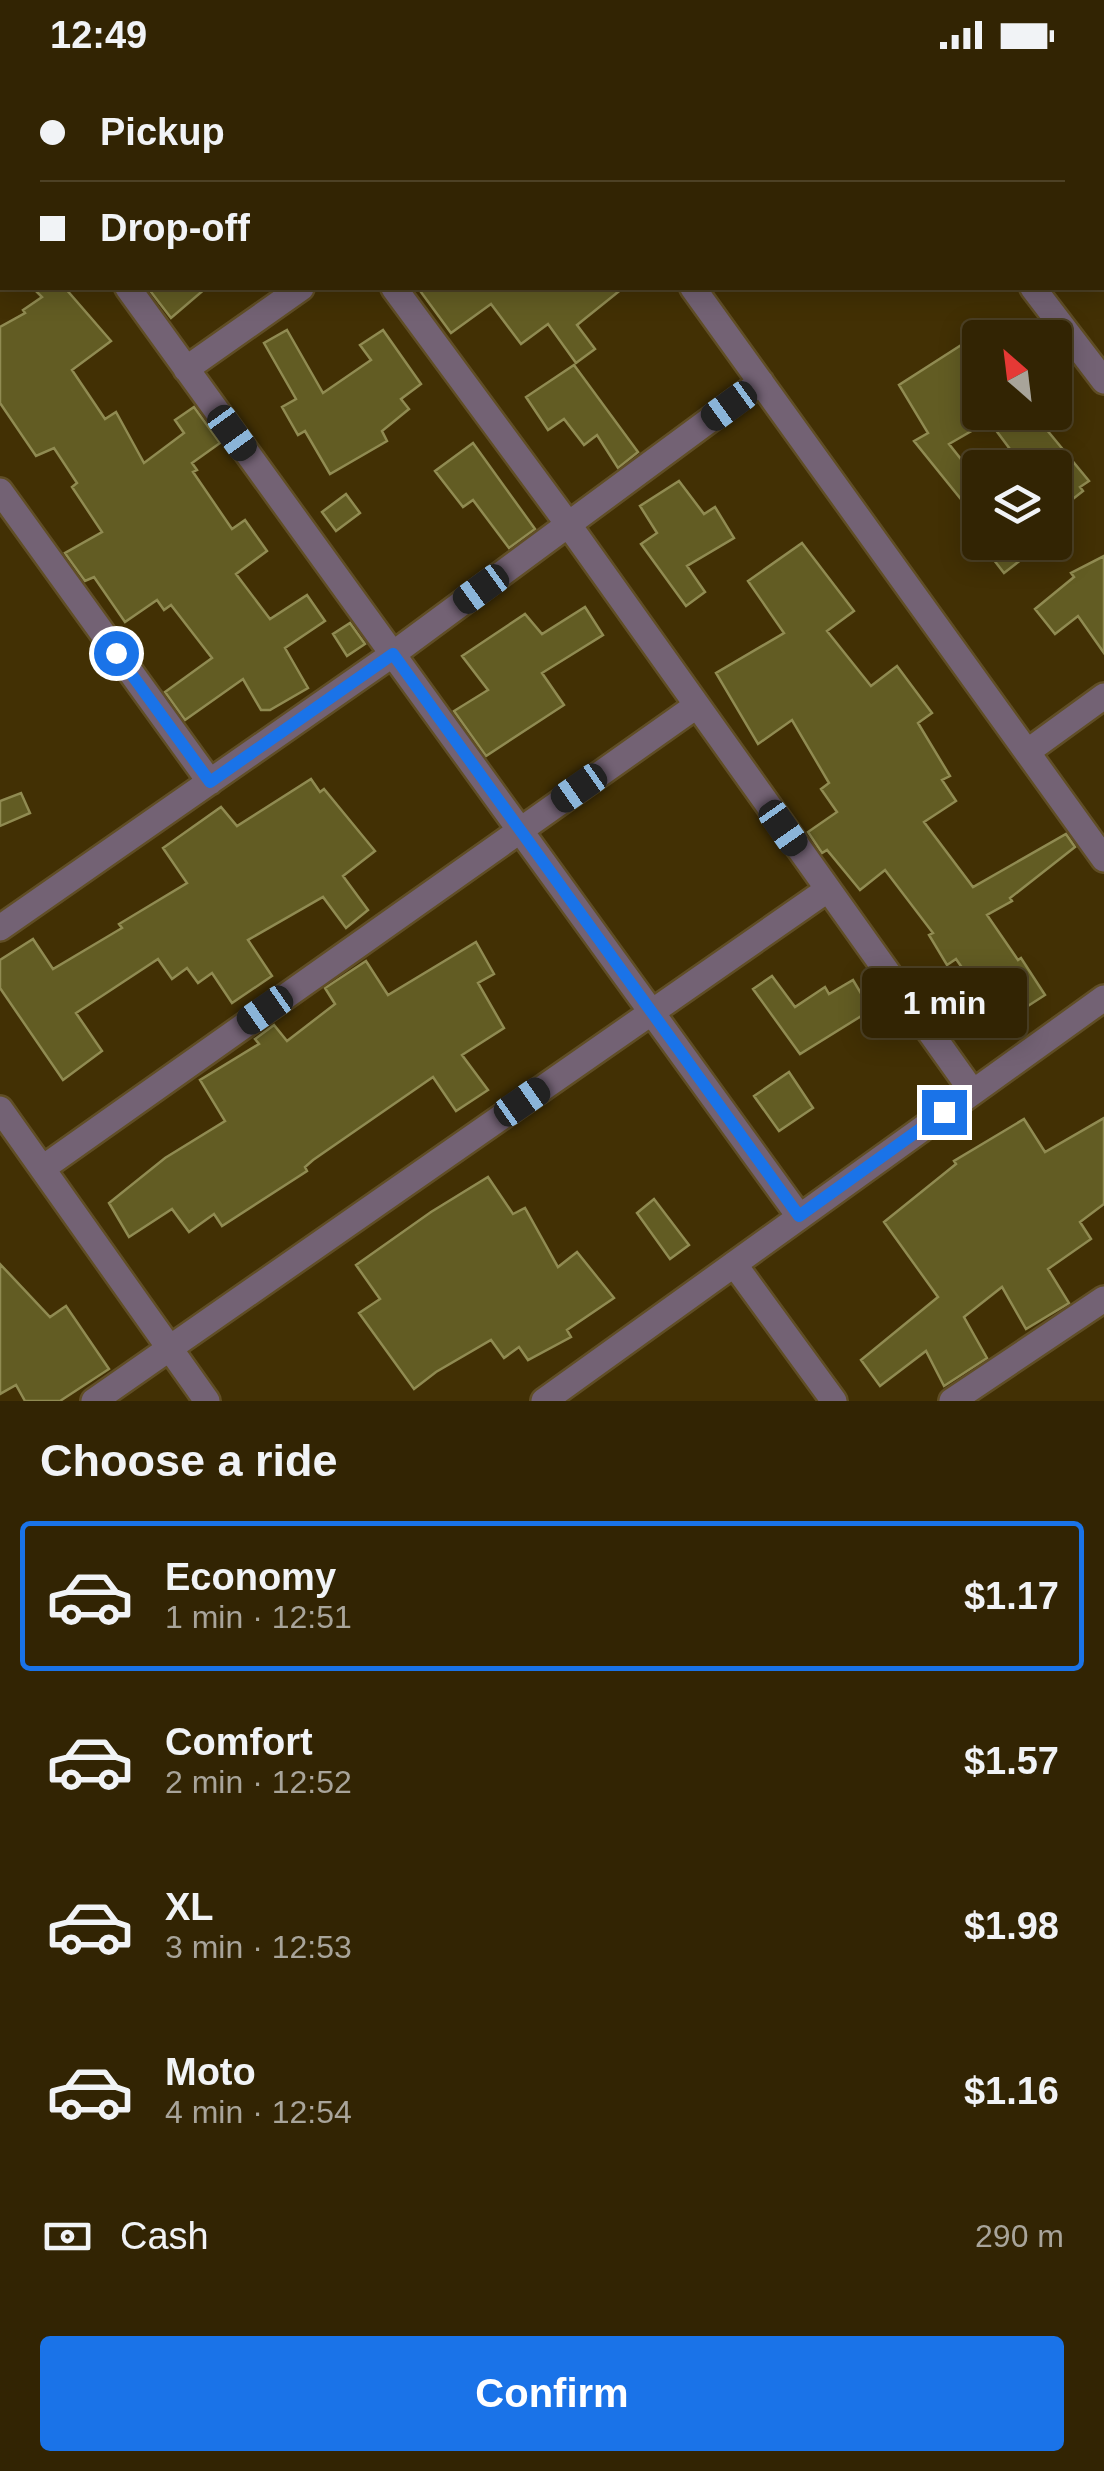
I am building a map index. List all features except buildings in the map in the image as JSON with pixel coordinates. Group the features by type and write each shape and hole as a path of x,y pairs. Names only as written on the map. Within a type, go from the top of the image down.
{"street":[{"path":"129,290 799,1216"},
{"path":"186,369 298,290"},
{"path":"395,290 568,524 972,1091"},
{"path":"1036,290 1104,380"},
{"path":"703,291 761,382 1104,860"},
{"path":"0,928 393,654 761,382"},
{"path":"0,491 210,782"},
{"path":"1027,752 1104,696"},
{"path":"42,1168 696,706"},
{"path":"94,1401 826,890"},
{"path":"544,1401 1104,998"},
{"path":"0,1109 207,1401"},
{"path":"734,1264 834,1401"},
{"path":"952,1401 1104,1299"}],"route":[{"path":"116,653 210,782 393,654 799,1216 944,1112"}]}
